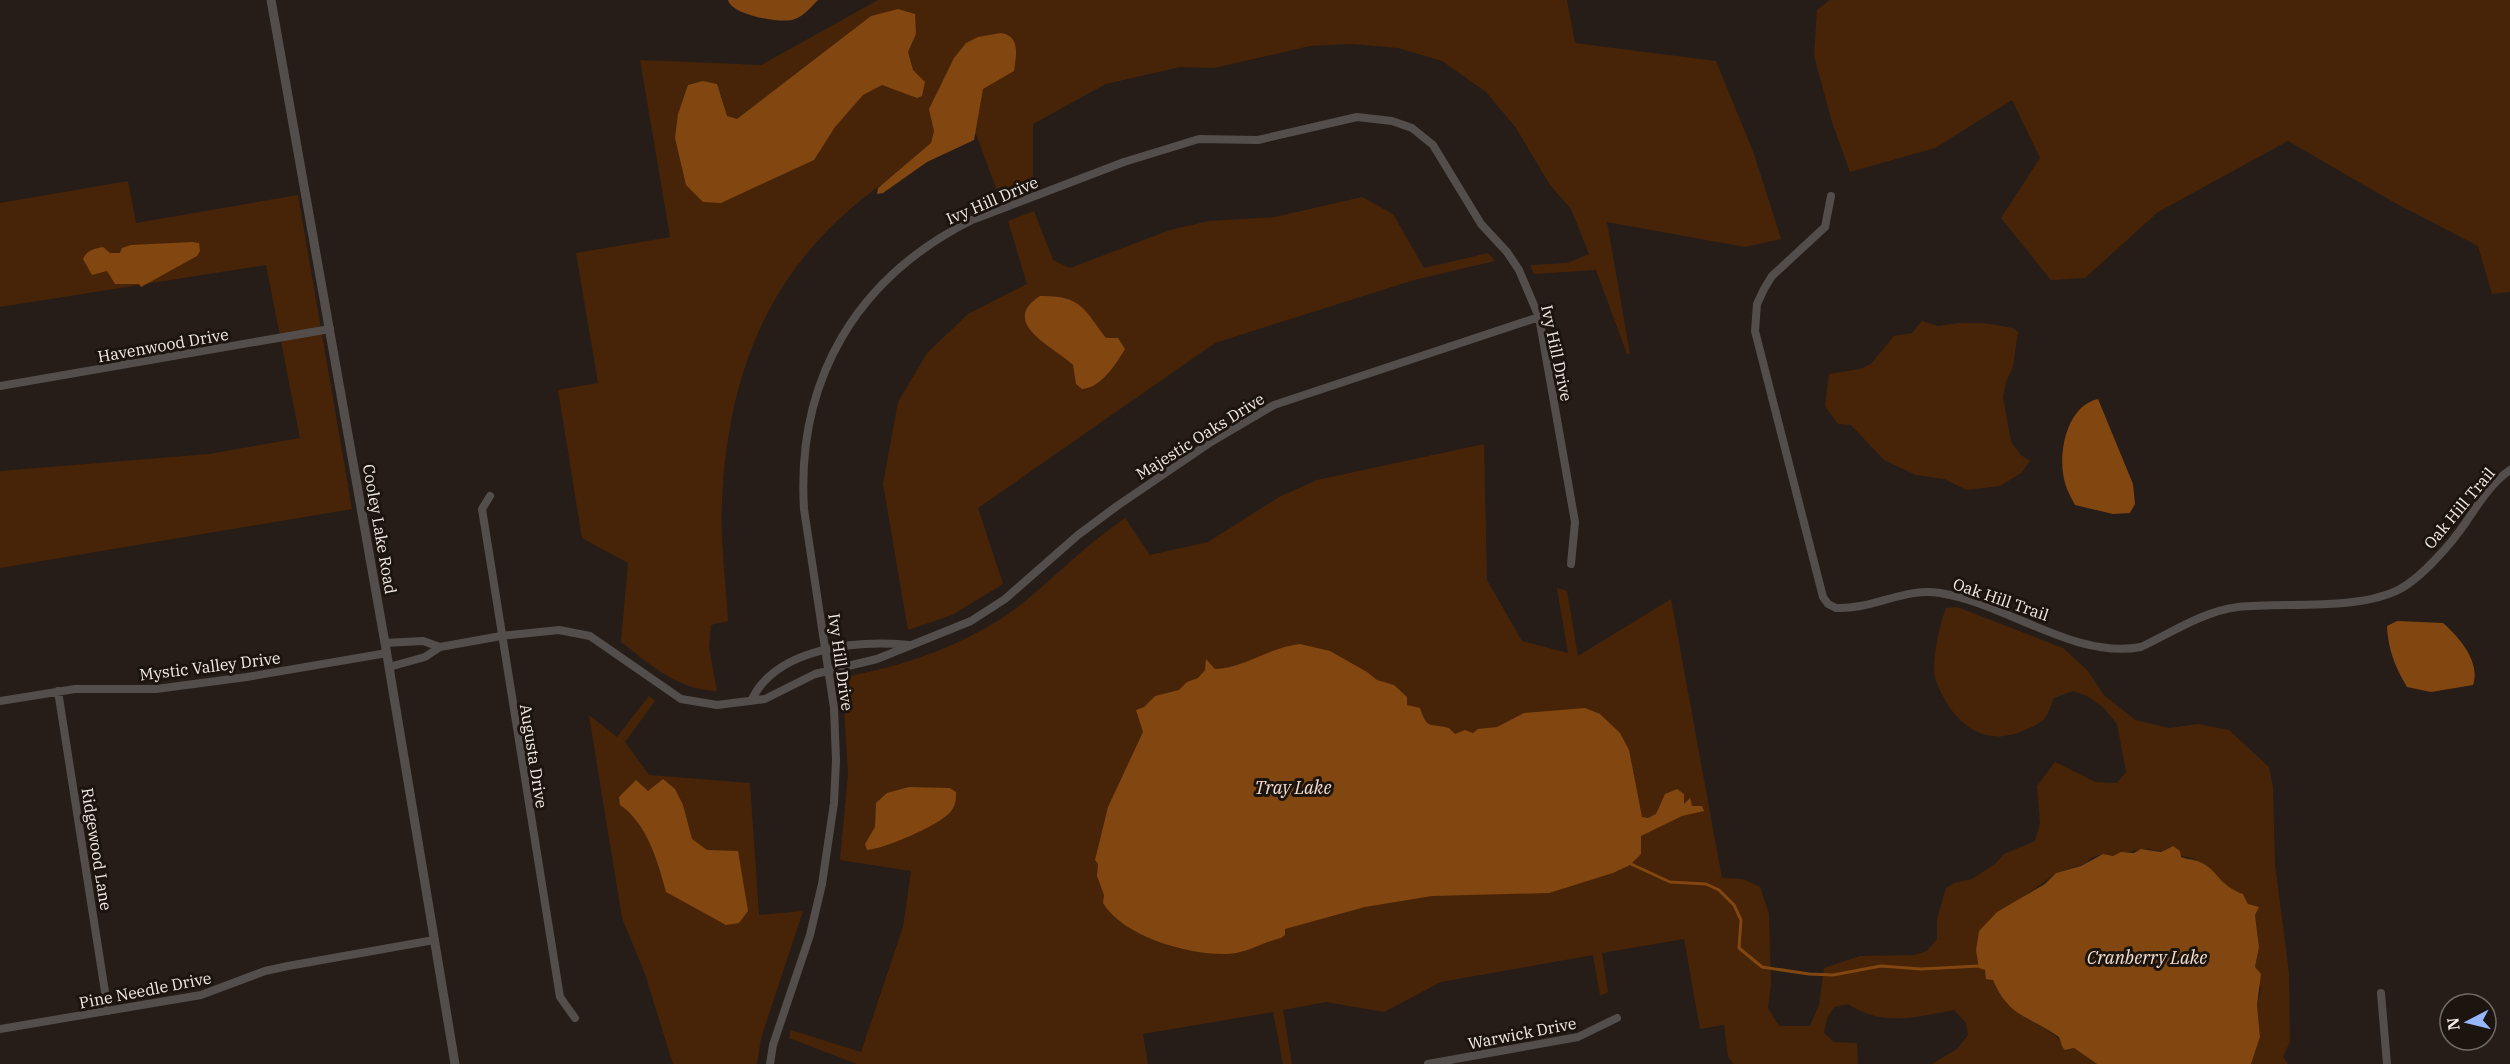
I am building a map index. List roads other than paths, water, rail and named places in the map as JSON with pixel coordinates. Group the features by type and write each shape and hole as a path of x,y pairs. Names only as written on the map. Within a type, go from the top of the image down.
{"street":[{"name":"Cooley Lake Road","path":"272,0 386,648 455,1064"},
{"name":"Ivy Hill Drive","path":"770,1064 773,1045 810,935 831,837 836,760 834,708 808,540 802,481 808,419 817,391 844,335 879,287 924,247 972,220 1124,162 1199,140 1258,140 1357,117 1392,121 1412,128 1433,145 1481,224 1507,252 1519,270 1539,317 1575,522 1571,564"},
{"name":"Oak Hill Trail","path":"1831,196 1825,227 1772,276 1764,289 1757,304 1755,331 1824,597 1828,604 1836,608 1918,592 1938,592 2005,613 2078,643 2105,649 2141,647 2199,619 2236,607 2359,600 2395,592 2420,574 2450,542 2481,499 2510,470"},
{"name":"Majestic Oaks Drive","path":"389,668 425,657 440,647 544,630 576,632 605,645 681,699 717,705 765,699 828,669 877,659 972,621 1005,599 1078,535 1117,506 1211,442 1275,405 1539,317"},
{"name":"Havenwood Drive","path":"0,387 330,329"},
{"name":"Augusta Drive","path":"490,496 482,509 501,636 560,997 575,1018"},
{"name":"Majestic Oaks Drive","path":"386,648 423,641 440,647"},
{"name":"Majestic Oaks Drive","path":"753,699 759,685 780,670 826,648 864,643 912,645"},
{"name":"Mystic Valley Drive","path":"0,701 58,691 103,687 156,689 247,677 386,648"},
{"name":"Ridgewood Lane","path":"58,691 108,1011"},
{"name":"Pine Needle Drive","path":"0,1029 201,995 265,971 434,940"},
{"path":"2381,993 2387,1064"},
{"name":"Warwick Drive","path":"1428,1064 1578,1037 1617,1018"}],"water":[{"path":"728,0 818,0 799,17 785,21 746,14 731,5"},
{"path":"898,9 915,14 916,34 908,52 913,70 925,82 922,96 917,98 882,85 863,95 835,127 814,160 721,203 703,202 686,185 675,138 678,114 688,85 703,81 717,84 727,116 737,119 871,16"},
{"path":"1001,33 1012,38 1014,42 1016,53 1014,71 983,89 974,140 927,162 883,193 877,194 878,188 931,143 934,131 929,109 954,58 966,43 978,37"},
{"path":"199,243 200,251 197,256 141,287 139,284 115,284 107,271 92,275 83,259 91,250 103,247 110,253 120,253 122,248 131,245"},
{"path":"1040,296 1054,296 1073,301 1086,312 1106,338 1118,338 1125,349 1102,380 1089,388 1082,389 1076,384 1073,365 1034,335 1027,325 1025,316 1028,306"},
{"path":"2098,399 2133,484 2135,504 2130,513 2113,514 2075,505 2065,483 2062,459 2066,433 2078,411 2087,403"},
{"path":"2397,621 2443,623 2456,635 2471,659 2475,676 2473,685 2431,692 2407,687 2396,665 2389,642 2387,626"},
{"name":"Tray Lake","path":"1300,644 1330,651 1377,680 1394,685 1407,697 1407,705 1420,708 1427,723 1449,728 1455,734 1465,730 1473,733 1478,729 1497,727 1524,713 1585,708 1600,714 1620,733 1629,750 1642,817 1648,818 1656,814 1665,794 1677,789 1684,794 1684,804 1690,798 1692,806 1702,806 1704,811 1682,816 1641,836 1641,854 1630,865 1613,873 1549,893 1432,896 1365,907 1285,929 1285,935 1281,938 1227,954 1176,947 1141,934 1113,915 1103,903 1104,895 1097,876 1098,864 1095,860 1108,807 1143,732 1136,710 1144,707 1155,696 1179,690 1187,682 1198,678 1205,670 1206,659 1215,669 1225,668 1278,649"},
{"path":"663,779 675,789 683,805 692,839 707,850 738,851 748,911 739,923 726,925 666,892 650,844 637,822 620,805 619,797 636,780 648,791"},
{"path":"909,787 950,788 956,792 954,806 946,816 926,829 867,850 865,844 875,827 876,803 887,793"},
{"name":"Cranberry Lake","path":"2173,846 2180,851 2181,857 2204,864 2229,887 2243,894 2248,904 2259,907 2255,915 2259,947 2255,967 2261,974 2257,1005 2260,1037 2251,1064 2097,1064 2074,1048 2065,1050 2058,1037 2012,1008 2005,1001 1993,980 1986,979 1985,970 1979,968 1976,950 1979,931 1997,912 2045,884 2056,873 2081,866 2103,854 2113,856 2121,852 2134,853 2141,849 2161,852"}],"waterway":[{"path":"1631,864 1670,882 1706,884 1719,890 1734,905 1741,920 1739,948 1762,967 1833,975 1881,966 1921,969 1979,966"}]}
